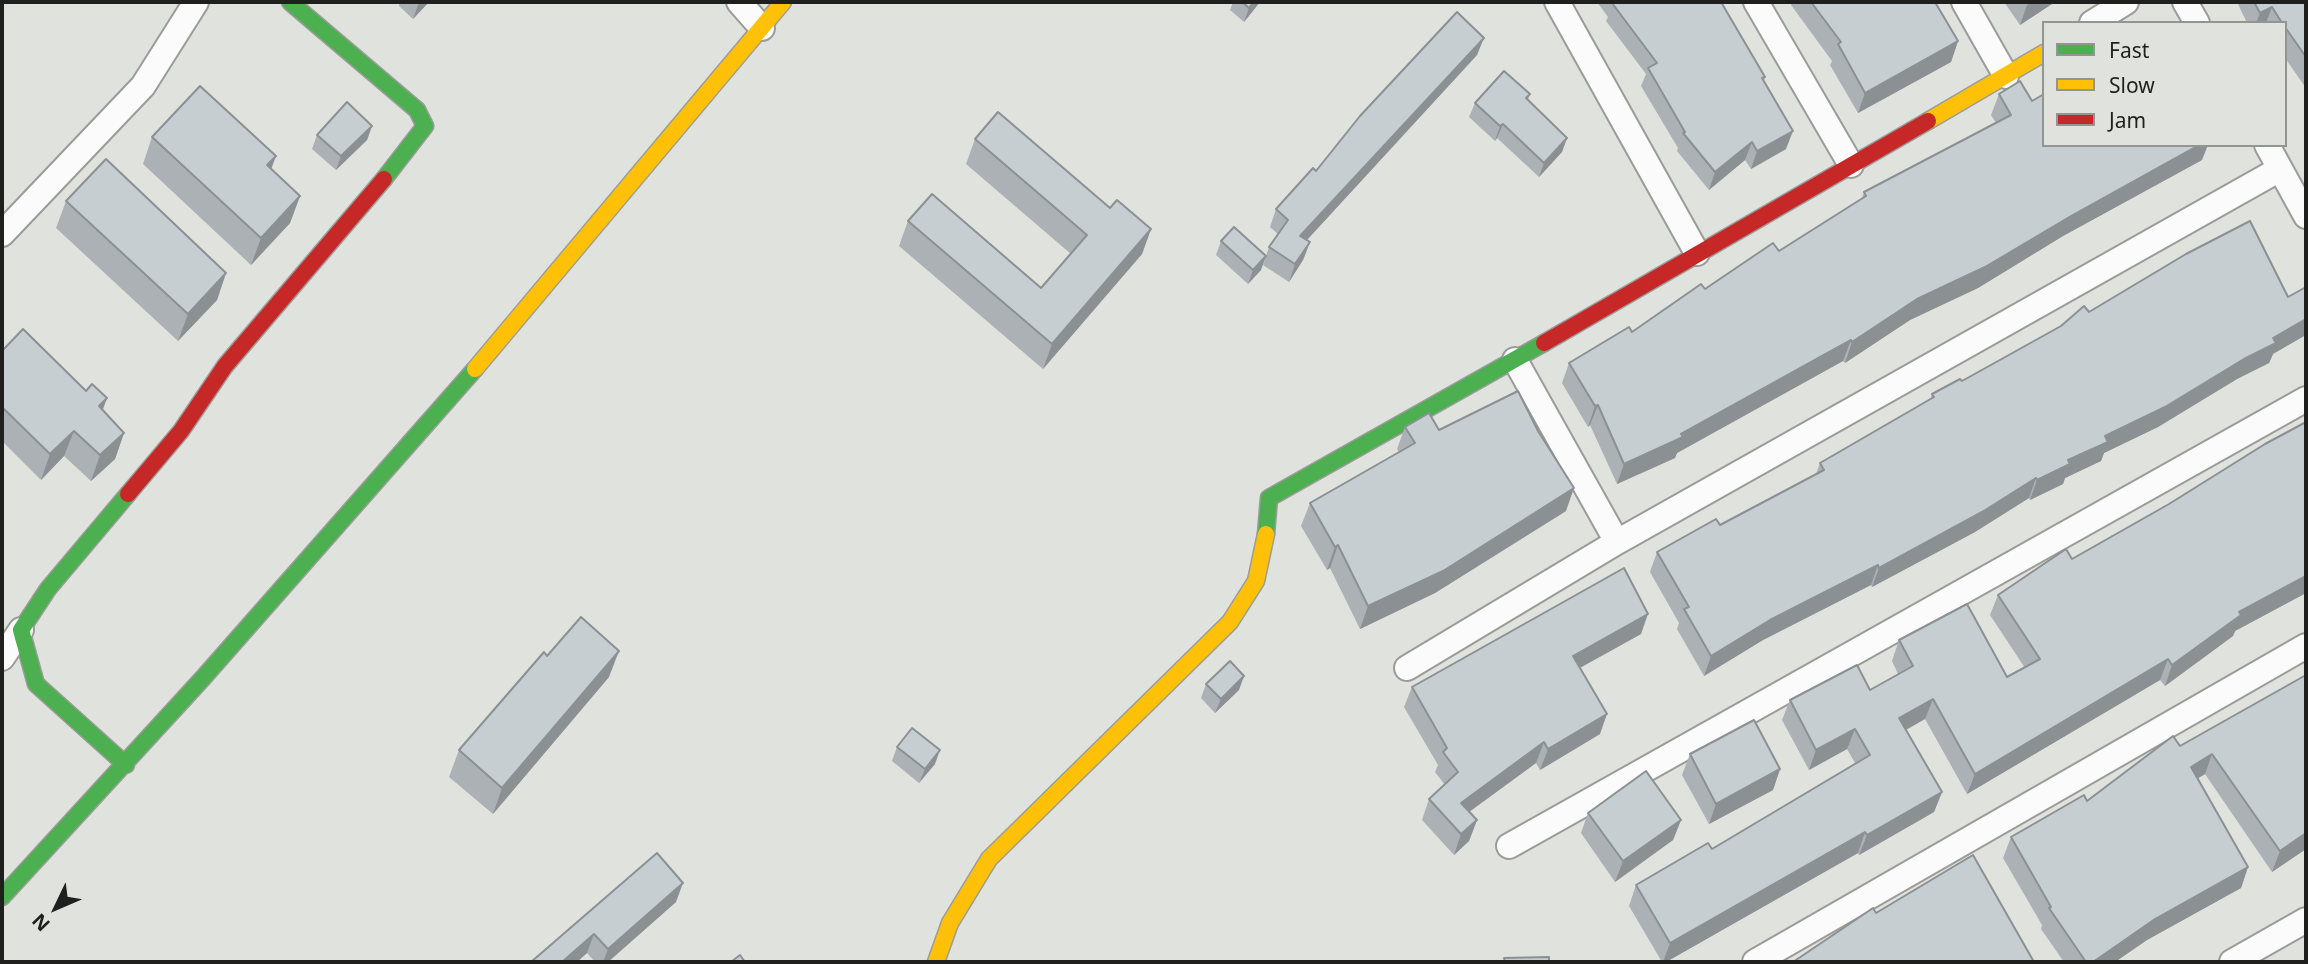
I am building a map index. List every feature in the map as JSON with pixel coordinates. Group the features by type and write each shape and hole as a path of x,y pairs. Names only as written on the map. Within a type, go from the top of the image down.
{"street":[{"path":"2,234 143,86 196,2"},
{"path":"2,658 48,589 181,431 225,366 418,139 425,126 417,110 290,2"},
{"path":"739,2 762,28"},
{"path":"2,897 126,765 452,399 783,2"},
{"path":"1558,2 1697,253"},
{"path":"1756,2 1851,165"},
{"path":"1964,2 2006,76"},
{"path":"2095,21 2126,2"},
{"path":"2185,2 2196,21"},
{"path":"936,962 950,923 989,859 1230,621 1256,581 1265,539 1269,498 1515,360 2042,54"},
{"path":"2268,147 2306,216"},
{"path":"1407,668 1617,542 2280,169"},
{"path":"1515,360 1617,542"},
{"path":"1509,846 2306,399"},
{"path":"21,630 36,684 126,765"},
{"path":"1755,962 2306,646"},
{"path":"2232,962 2306,920"}],"building":[{"path":"1242,2 1254,2 1249,8"},
{"path":"1721,2 1793,131 1757,151 1752,142 1715,172 1683,133 1685,132 1648,68 1657,63 1612,3"},
{"path":"1811,2 1935,2 1958,41 1865,93 1838,44 1841,42"},
{"path":"2254,2 2306,2 2306,57 2287,30 2287,21 2281,21 2272,7 2260,13"},
{"path":"1457,12 1484,38 1300,236 1310,242 1295,264 1269,247 1288,220 1276,209 1313,168 1316,171 1360,116"},
{"path":"1504,71 1530,94 1526,98 1567,138 1544,163 1503,124 1500,126 1475,103"},
{"path":"2020,81 2032,101 2042,95 2042,147 2195,147 1985,267 1917,299 1852,342 1851,340 1681,434 1683,437 1624,464 1598,405 1595,406 1569,363 1629,327 1632,332 1701,284 1705,289 1773,243 1779,251 1866,196 1864,192 2011,115 1999,94"},
{"path":"200,86 276,156 267,165 300,196 261,238 152,137"},
{"path":"347,102 372,126 341,156 317,135"},
{"path":"998,112 1110,208 1117,200 1151,229 1052,344 908,221 932,194 1041,288 1087,235 975,139"},
{"path":"106,159 226,273 188,314 66,201"},
{"path":"2250,221 2288,297 2306,287 2306,319 2273,338 2276,343 2244,359 2165,407 2105,436 2108,442 2068,460 2070,464 2037,480 2036,478 1982,512 1879,568 1878,565 1770,620 1711,656 1684,609 1689,607 1657,552 1716,519 1720,525 1824,470 1820,463 1934,397 1932,394 1960,379 1962,381 2061,326 2084,306 2089,312 2186,254"},
{"path":"1234,227 1266,256 1253,270 1221,241"},
{"path":"23,329 86,391 92,384 107,398 99,406 124,433 100,455 74,431 50,454 2,407 2,348 3,350"},
{"path":"1518,391 1538,431 1574,488 1443,571 1368,606 1338,545 1335,547 1310,503 1415,443 1405,427 1429,413 1439,430"},
{"path":"2306,422 2306,576 2239,612 2241,615 2172,665 2168,659 1975,774 1933,699 1899,718 1942,792 1867,835 1865,832 1670,943 1636,885 1708,843 1712,849 1870,755 1855,729 1816,750 1790,700 1857,665 1870,690 1913,666 1899,640 1967,604 2007,677 2040,659 1998,595 2066,549 2072,559"},
{"path":"1624,568 1648,614 1573,656 1607,714 1548,749 1544,742 1461,803 1477,820 1461,834 1429,799 1458,772 1443,752 1447,748 1412,687"},
{"path":"581,617 619,651 502,788 459,750 544,652 547,656"},
{"path":"1230,661 1244,676 1221,699 1206,684"},
{"path":"2306,675 2306,833 2280,851 2212,754 2191,767 2248,867 2155,919 2093,962 2086,962 2049,908 2051,907 2011,837 2084,795 2087,801 2173,736 2180,746"},
{"path":"1754,720 1780,769 1716,804 1690,754"},
{"path":"912,728 940,750 925,769 897,747"},
{"path":"1646,771 1681,820 1623,861 1588,813"},
{"path":"657,853 683,883 608,949 594,934 562,962 531,962"},
{"path":"1973,855 2034,962 1793,962 1873,908 1876,913"},
{"path":"740,955 745,962 731,962"},
{"path":"1549,957 1549,962 1505,962 1504,958"}],"traffic: fast":[{"path":"290,2 417,110 425,126 384,179"},
{"path":"1266,534 1269,498 1544,343"},
{"path":"2,897 203,678 475,369"},
{"path":"126,765 36,684 21,630 48,589 128,494"}],"traffic: slow":[{"path":"475,369 783,2"},
{"path":"1928,121 2042,54"},
{"path":"936,962 950,923 989,859 1230,622 1256,581 1266,534"}],"traffic: jam":[{"path":"1544,343 1928,121"},
{"path":"128,494 181,431 225,366 384,179"}]}
